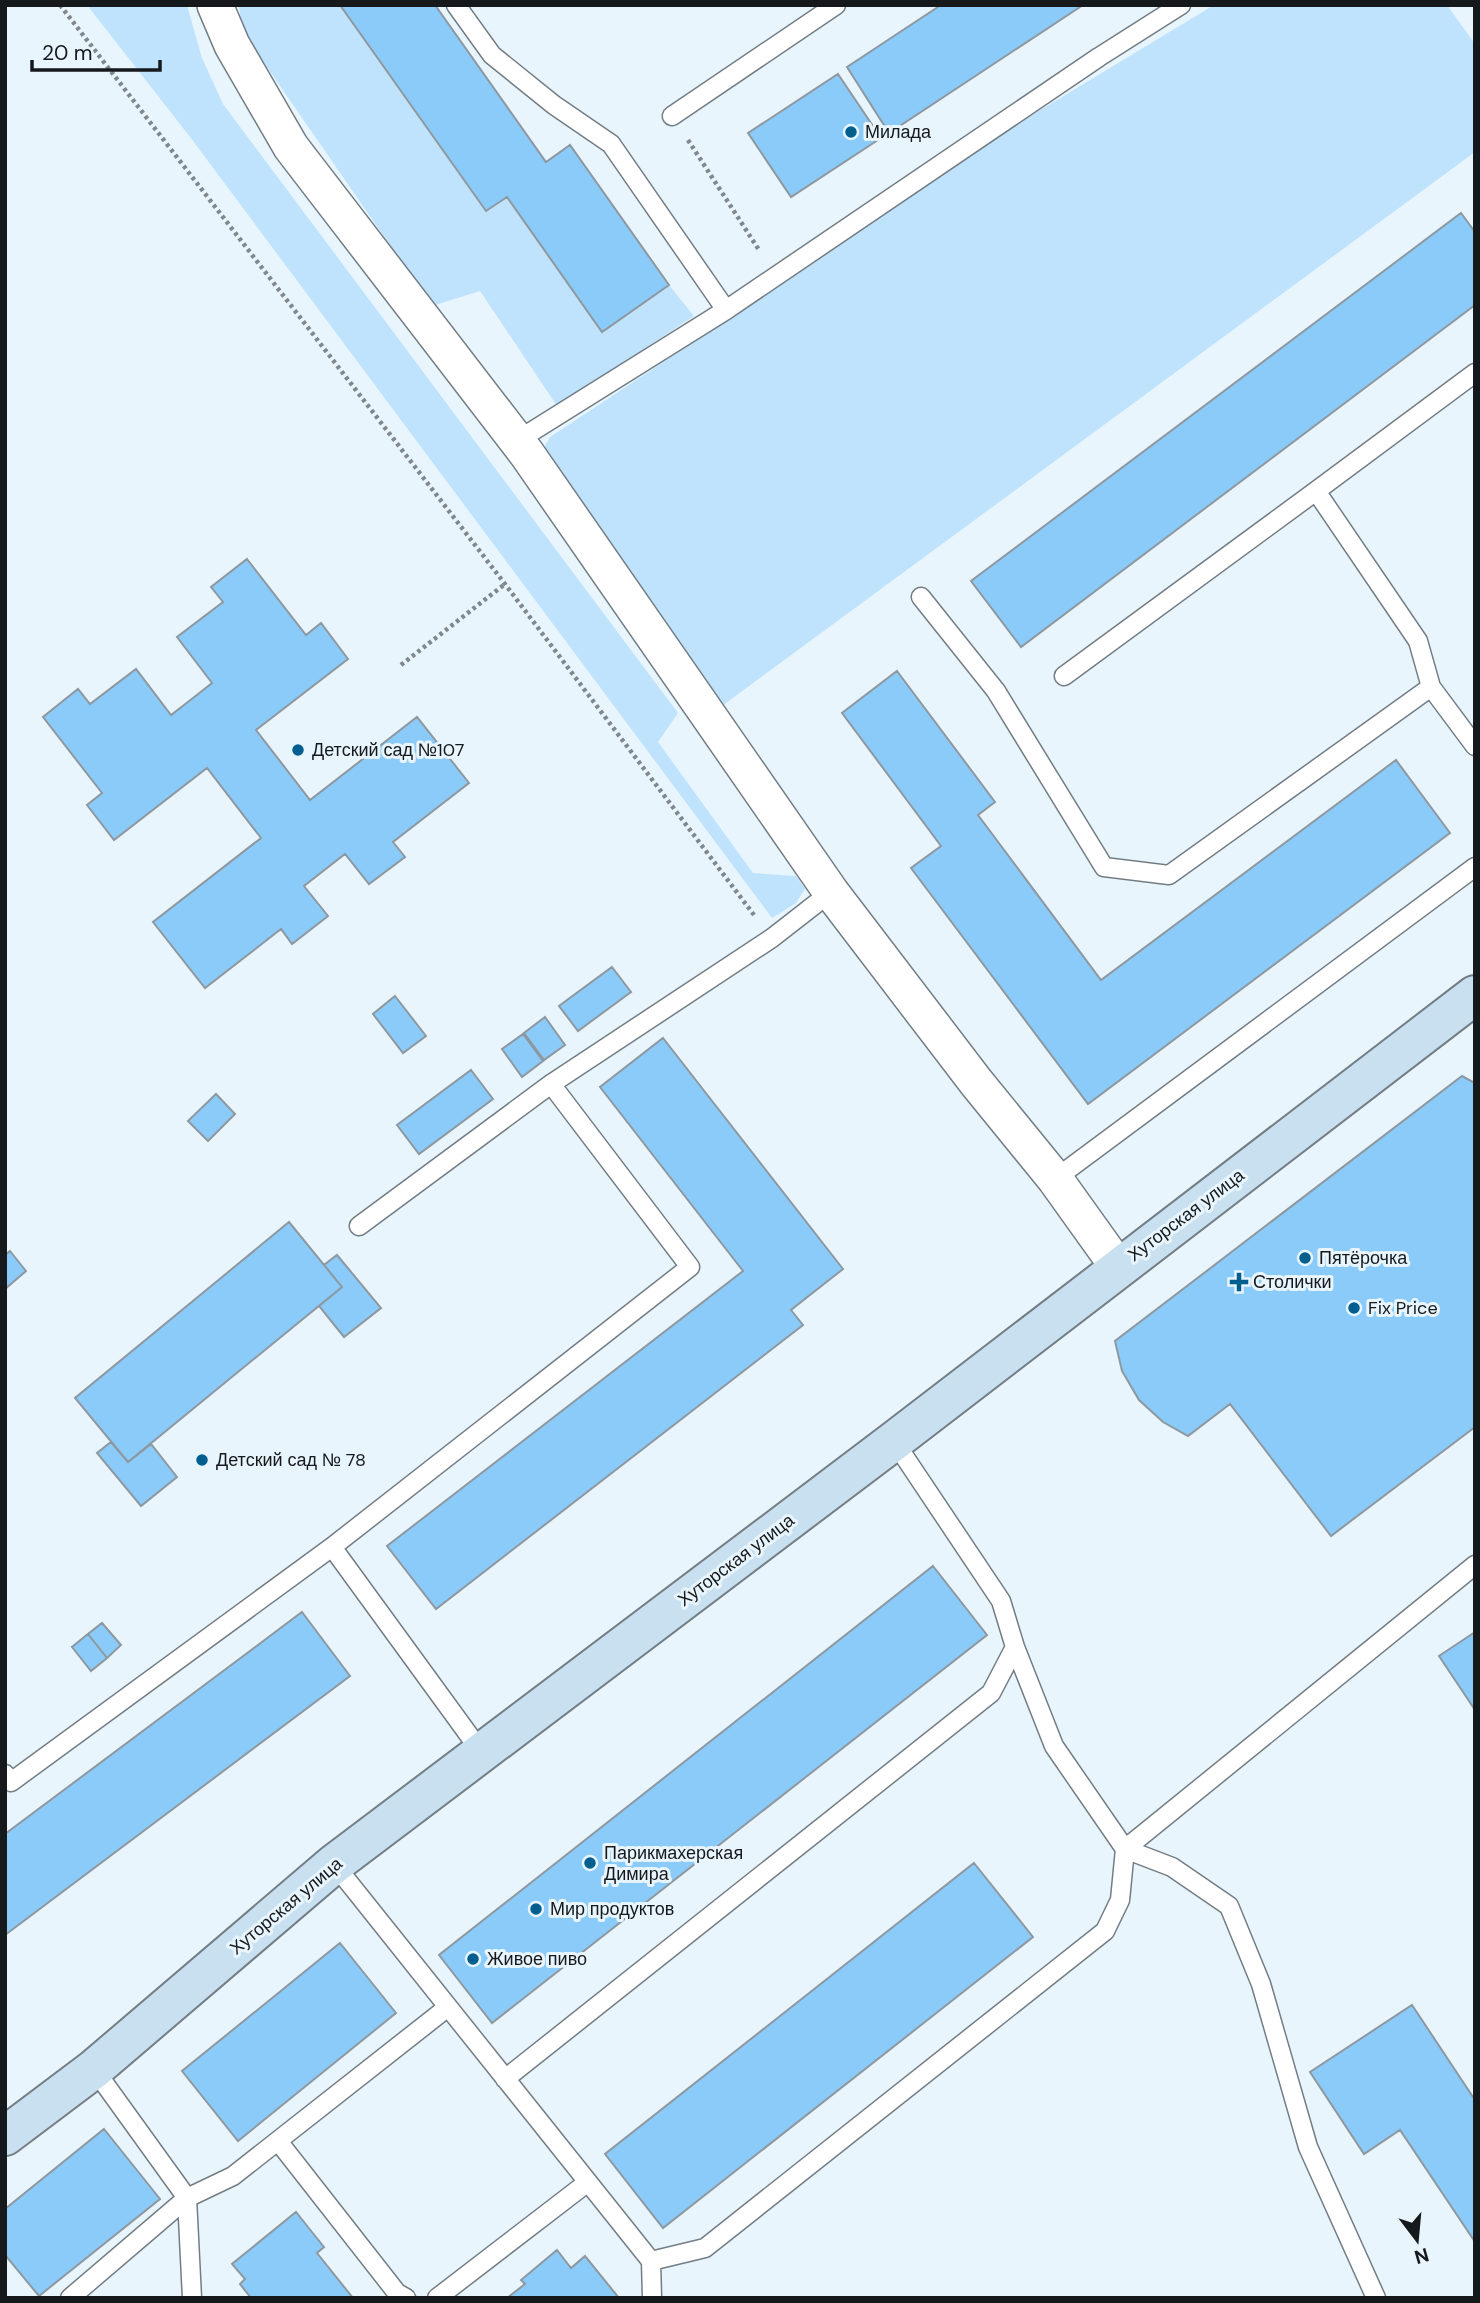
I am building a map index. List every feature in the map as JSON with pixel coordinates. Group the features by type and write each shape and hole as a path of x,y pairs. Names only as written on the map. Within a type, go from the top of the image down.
{"street":[{"path":"215,5 232,45 291,146 527,454 831,892 976,1082 1055,1179 1118,1267"},
{"name":"Хуторская улица","path":"5,2136 94,2069 334,1864 894,1441 1475,995"}],"lane":[{"path":"456,5 492,55 554,105 611,144 726,310"},
{"path":"672,116 836,5"},
{"path":"527,454 523,437 726,310 1088,64 1181,5"},
{"path":"1064,676 1475,373"},
{"path":"1316,491 1418,641 1431,687 1475,746"},
{"path":"921,597 996,691 1104,867 1169,875 1431,687"},
{"path":"1055,1179 1475,867"},
{"path":"359,1226 551,1084 772,938 831,892"},
{"path":"5,1774 11,1783 332,1547 690,1267 551,1084"},
{"path":"894,1441 1001,1601 1015,1647 1054,1746 1125,1849 1172,1867 1229,1906 1261,1984 1308,2147 1376,2298"},
{"path":"332,1547 482,1753"},
{"path":"651,2261 705,2248 1105,1931 1120,1900 1125,1849 1475,1565"},
{"path":"505,2079 991,1693 1015,1647"},
{"path":"334,1864 651,2261 652,2298"},
{"path":"70,2298 187,2198 233,2176 448,2007"},
{"path":"94,2069 187,2198 192,2298"},
{"path":"278,2141 397,2293 407,2298"},
{"path":"437,2298 587,2182"}],"path":[{"path":"60,5 505,584 772,938"},
{"path":"672,116 776,276"},
{"path":"401,665 505,584"}],"shaded area":[{"path":"87,5 187,5 202,58 223,104 678,713 658,742 753,873 796,876 805,889 796,903 772,918 190,137"},
{"path":"239,5 340,5 485,211 507,197 602,332 669,285 694,316 557,406 480,291 432,306 242,31"},
{"path":"1214,5 1447,5 1475,44 1475,152 722,706 542,451 550,437 810,265 966,155"}],"building":[{"path":"340,5 435,5 546,162 570,145 669,285 602,332 507,197 486,211"},
{"path":"941,5 1083,5 889,133 847,67"},
{"path":"838,74 881,138 791,197 748,133"},
{"path":"1461,213 1475,232 1475,305 1021,647 971,581"},
{"path":"247,559 306,635 321,623 348,659 256,730 310,800 417,717 469,783 393,842 405,857 369,884 345,854 304,886 328,916 292,944 281,929 205,988 153,922 261,838 207,768 114,840 87,805 102,793 43,717 78,689 90,704 136,669 171,715 193,698 212,683 177,637 223,602 211,587"},
{"path":"897,671 995,802 978,815 1101,980 1396,760 1450,833 1088,1104 911,868 941,846 842,713"},
{"path":"612,967 631,992 578,1031 559,1006"},
{"path":"395,996 426,1036 403,1053 373,1014"},
{"path":"545,1017 565,1045 544,1060 524,1033"},
{"path":"523,1034 543,1061 522,1077 502,1049"},
{"path":"663,1038 843,1269 791,1310 803,1325 436,1609 387,1546 743,1271 600,1087"},
{"path":"471,1070 493,1099 419,1154 397,1125"},
{"path":"1462,1076 1475,1083 1475,1427 1331,1536 1230,1404 1188,1436 1163,1422 1139,1400 1122,1371 1115,1341"},
{"path":"216,1094 235,1114 208,1141 188,1121"},
{"path":"289,1222 342,1287 128,1462 75,1398"},
{"path":"10,1251 26,1271 5,1289 5,1255"},
{"path":"337,1255 381,1308 344,1337 319,1306 342,1287 324,1265"},
{"path":"111,1442 128,1462 151,1444 177,1477 141,1506 97,1453"},
{"path":"933,1566 987,1635 492,2023 439,1955"},
{"path":"302,1612 350,1676 5,1935 5,1834"},
{"path":"102,1623 121,1645 107,1658 88,1634"},
{"path":"1475,1632 1475,1710 1439,1656"},
{"path":"88,1634 107,1658 91,1671 72,1647"},
{"path":"974,1863 1033,1937 663,2228 605,2154"},
{"path":"340,1943 396,2013 238,2141 182,2071"},
{"path":"1412,2005 1475,2100 1475,2242 1400,2130 1364,2154 1310,2072"},
{"path":"104,2129 160,2199 39,2296 5,2255 5,2209"},
{"path":"296,2212 324,2247 317,2253 353,2298 251,2298 240,2284 245,2279 232,2264"},
{"path":"557,2250 571,2268 585,2256 619,2298 507,2298 525,2284 521,2280"}],"place":[{"name":"Милада","path":"851,132"},
{"name":"Детский сад №107","path":"298,750"},
{"name":"Пятёрочка","path":"1305,1258"},
{"name":"Столички","path":"1239,1282"},
{"name":"Fix Price","path":"1354,1308"},
{"name":"Детский сад № 78","path":"202,1460"},
{"name":"Парикмахерская Димира","path":"590,1863"},
{"name":"Мир продуктов","path":"536,1909"},
{"name":"Живое пиво","path":"473,1959"}]}
